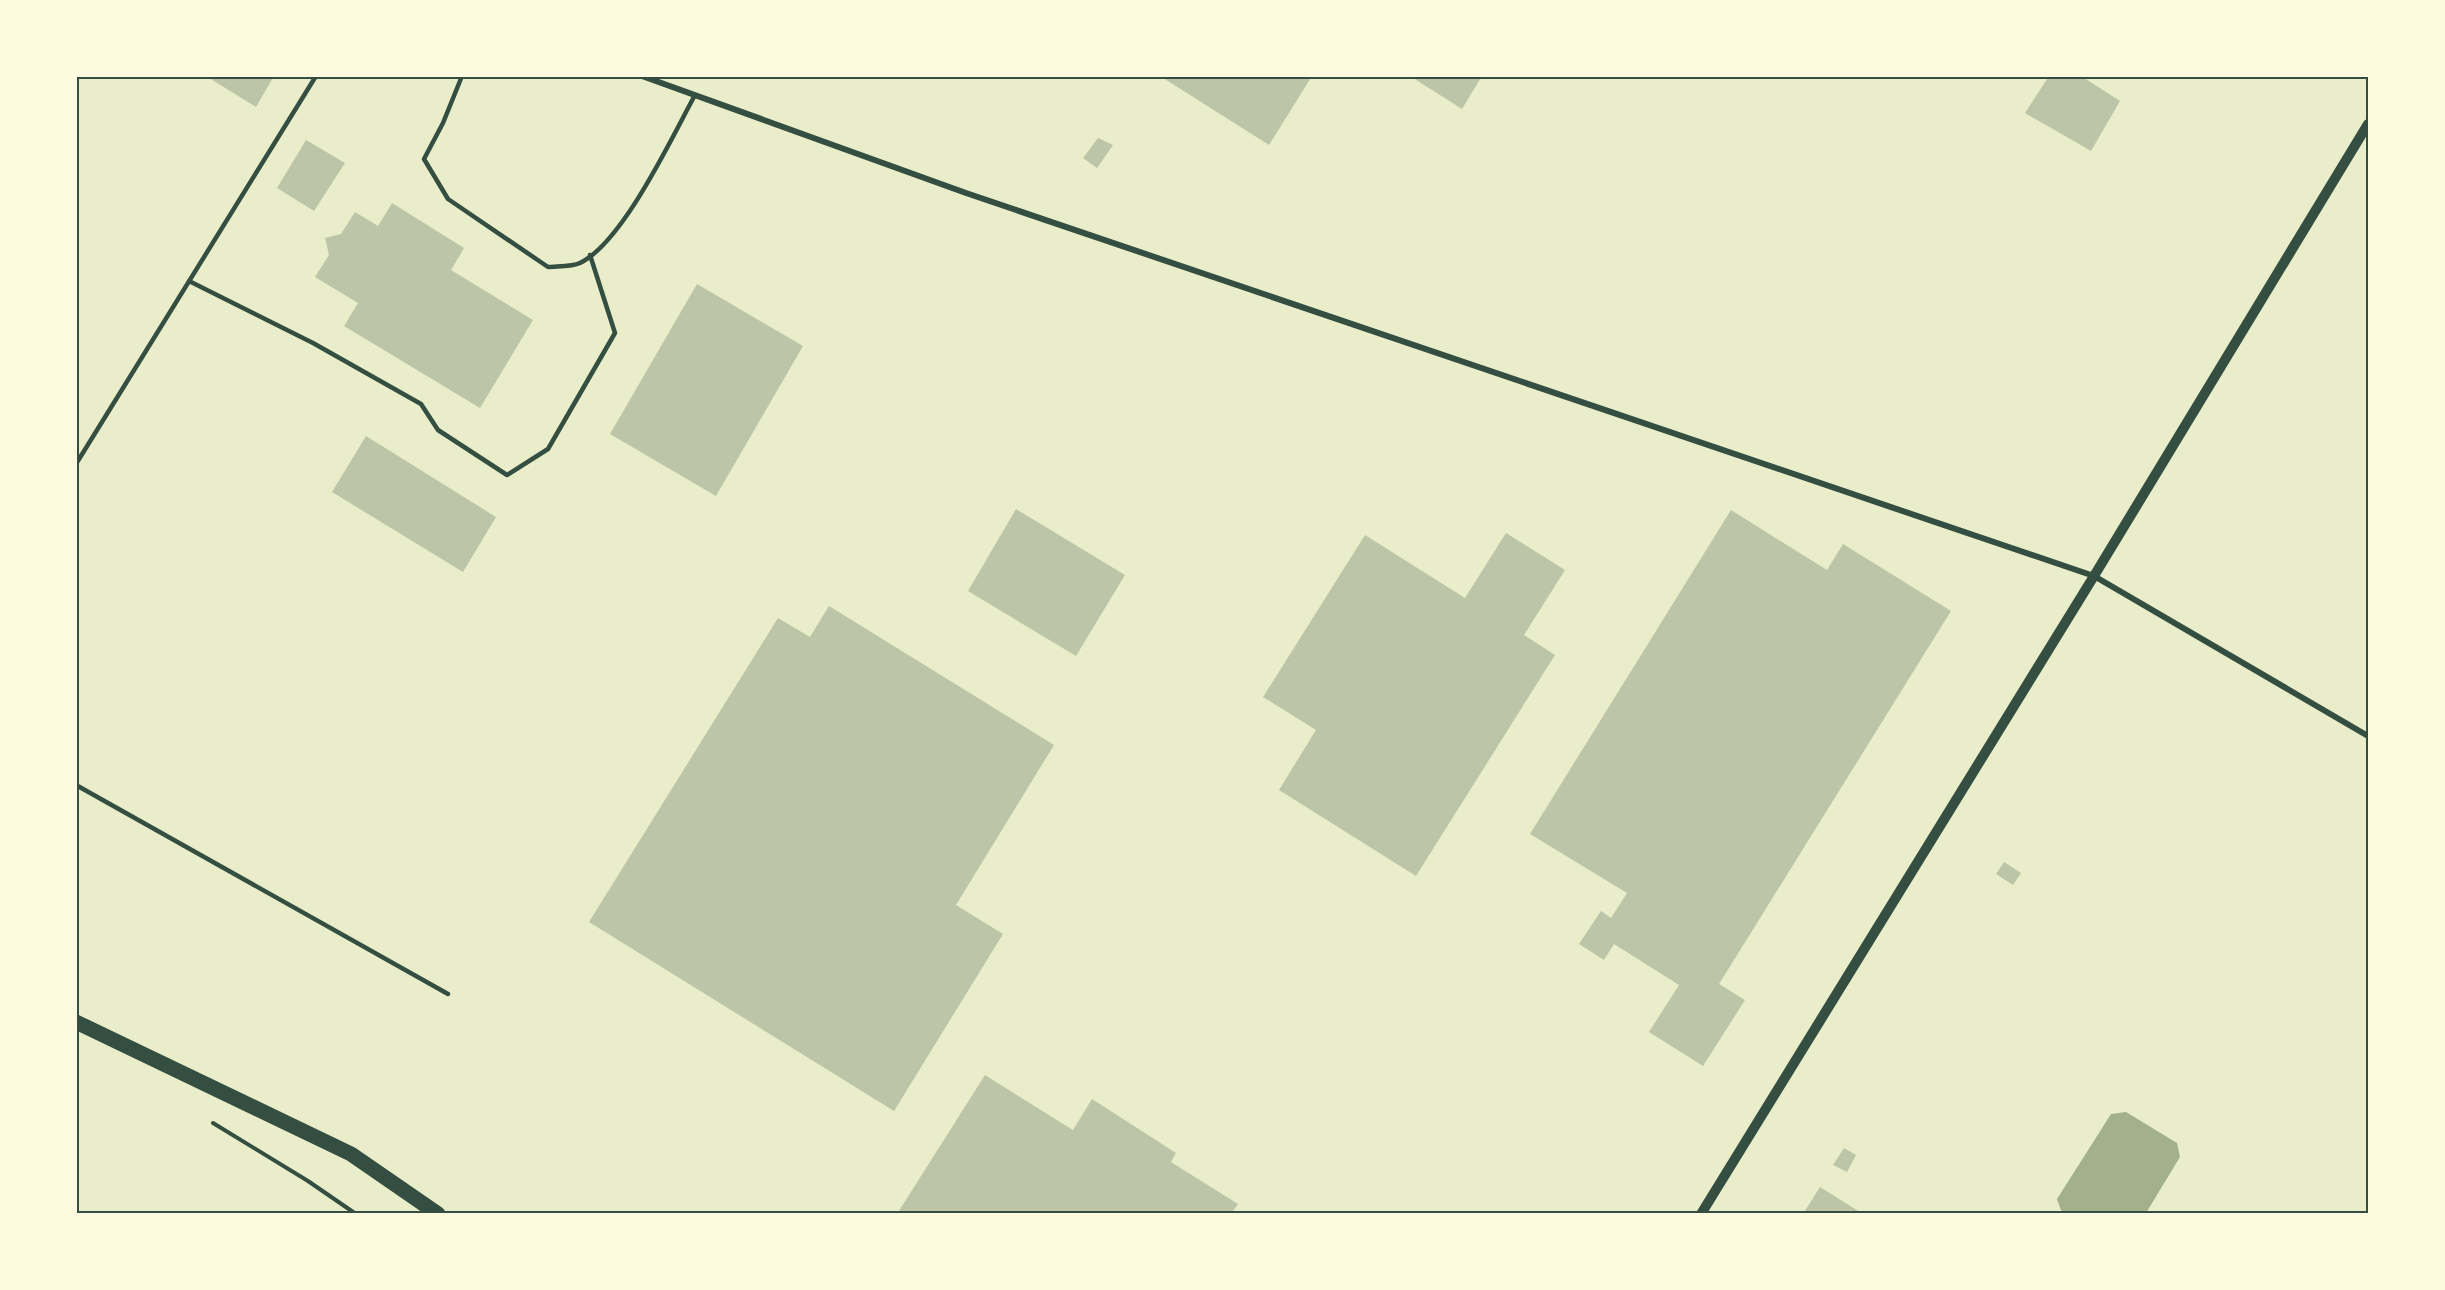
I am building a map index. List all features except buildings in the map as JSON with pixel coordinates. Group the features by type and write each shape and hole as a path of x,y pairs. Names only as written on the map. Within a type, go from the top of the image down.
{"main road":[{"path":"76,1022 351,1154 438,1214"}],"street":[{"path":"642,76 966,194 2094,576 2368,736"},
{"path":"1701,1214 2094,576 2368,124"}],"lane":[{"path":"76,464 316,76"},
{"path":"462,76 443,123 424,159 448,199 548,267 579,264 605,244 623,222 695,96"},
{"path":"189,281 313,343 422,404 438,430 507,475 548,449 615,333 591,255"},
{"path":"76,784 448,994"}],"path":[{"path":"209,1121 308,1181 356,1214"}],"shaded area":[{"path":"2126,1112 2177,1143 2180,1157 2146,1213 2062,1213 2057,1199 2111,1114"}]}
